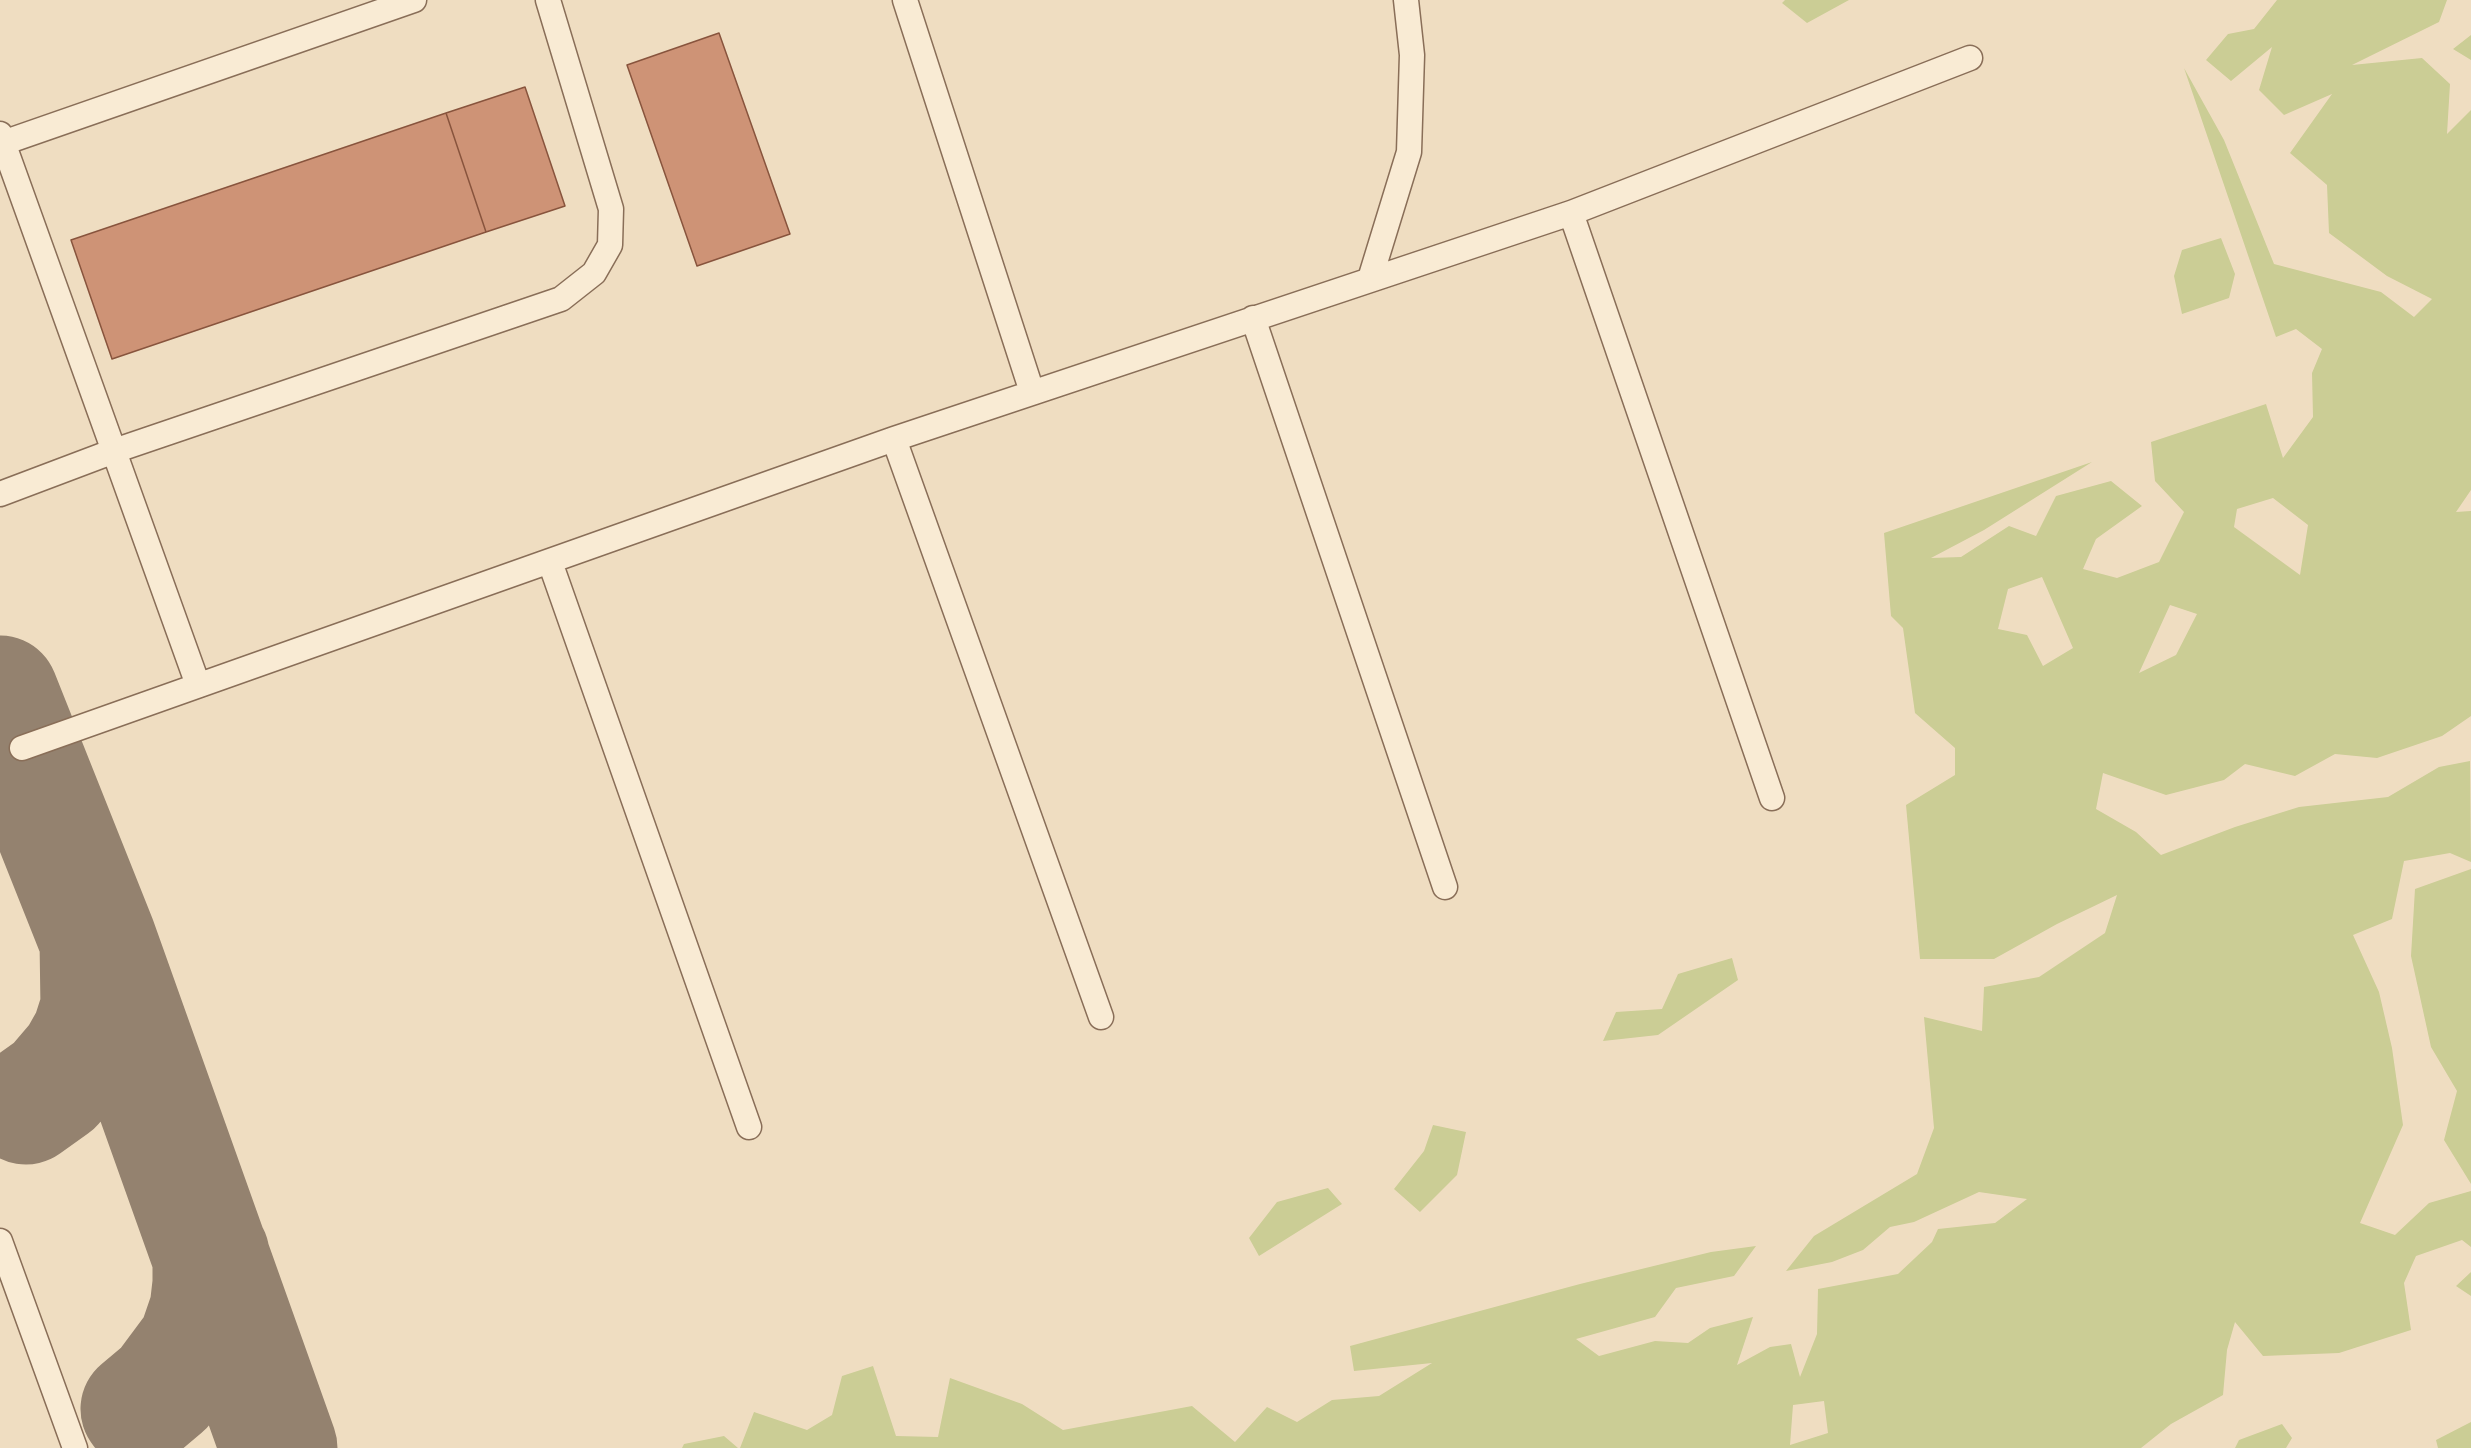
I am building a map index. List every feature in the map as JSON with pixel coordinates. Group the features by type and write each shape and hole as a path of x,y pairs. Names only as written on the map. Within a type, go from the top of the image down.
{"lane":[{"path":"198,685 1,138 414,0"},
{"path":"0,494 114,451 561,299 594,273 610,245 611,209 548,0"},
{"path":"905,0 1032,392"},
{"path":"1370,279 1409,152 1412,55 1406,0"},
{"path":"22,748 894,439 1570,213 1970,58"},
{"path":"1570,213 1772,798"},
{"path":"1252,318 1445,887"},
{"path":"894,439 1101,1017"},
{"path":"550,562 749,1126"},
{"path":"0,1240 7,1286 75,1448"}],"green space":[{"path":"1785,0 1849,0 1807,23 1782,3"},
{"path":"2277,0 2447,0 2439,22 2352,65 2422,58 2450,84 2447,134 2471,110 2471,490 2456,512 2471,511 2471,716 2442,736 2377,758 2335,754 2295,776 2245,764 2224,780 2166,795 2103,773 2096,809 2136,832 2161,855 2235,827 2299,807 2388,797 2439,767 2470,761 2471,862 2450,853 2404,861 2392,919 2353,935 2379,992 2392,1048 2403,1125 2360,1223 2395,1235 2429,1203 2471,1191 2471,1247 2462,1240 2416,1256 2404,1283 2411,1330 2339,1353 2263,1356 2235,1322 2227,1350 2223,1395 2171,1424 2141,1448 740,1448 754,1412 807,1430 832,1415 842,1376 873,1366 896,1436 938,1437 950,1378 1022,1404 1063,1430 1192,1406 1235,1442 1267,1407 1297,1422 1332,1400 1379,1396 1432,1363 1354,1371 1350,1346 1580,1284 1711,1252 1756,1246 1734,1276 1676,1288 1655,1317 1576,1339 1599,1356 1655,1341 1688,1343 1710,1328 1753,1317 1737,1365 1770,1347 1791,1344 1800,1377 1817,1334 1818,1289 1898,1274 1932,1242 1938,1229 1995,1223 2027,1199 1979,1192 1914,1222 1890,1227 1863,1250 1832,1262 1786,1271 1814,1236 1917,1174 1934,1128 1924,1017 1982,1031 1984,987 2039,977 2105,933 2117,895 2057,924 1994,959 1920,959 1906,805 1955,775 1955,748 1915,713 1903,628 1891,616 1884,533 2092,462 1984,530 1931,558 1961,557 2009,526 2036,536 2056,496 2111,481 2142,506 2096,539 2083,569 2117,578 2159,562 2184,512 2155,481 2151,442 2266,404 2283,458 2313,417 2312,373 2322,349 2296,329 2276,337 2184,68 2224,140 2274,264 2381,292 2414,317 2432,299 2387,276 2329,233 2327,185 2290,153 2332,94 2284,115 2259,90 2272,47 2231,81 2206,60 2228,34 2254,29","holes":["2273,498 2308,525 2300,575 2234,527 2237,509","2042,577 2073,648 2043,666 2027,635 1998,629 2008,589","2170,605 2197,614 2176,655 2139,673","1824,1401 1828,1433 1790,1445 1793,1405"]},
{"path":"2471,35 2471,60 2453,49"},
{"path":"2221,238 2235,274 2229,298 2182,314 2174,276 2182,250"},
{"path":"2471,869 2471,1184 2444,1140 2457,1091 2431,1047 2411,956 2415,889"},
{"path":"1732,958 1738,980 1658,1035 1603,1041 1616,1012 1662,1009 1678,974"},
{"path":"1433,1125 1466,1132 1457,1175 1420,1212 1394,1189 1424,1151"},
{"path":"1328,1188 1342,1204 1259,1256 1249,1238 1277,1202"},
{"path":"2471,1272 2471,1296 2456,1286"},
{"path":"2471,1422 2471,1448 2438,1448 2436,1440"},
{"path":"2282,1424 2292,1438 2286,1448 2235,1448 2239,1440"},
{"path":"724,1436 738,1448 682,1448 684,1444"}],"building":[{"path":"719,33 790,234 697,266 627,65"},
{"path":"525,87 565,206 486,232 446,113"},
{"path":"446,113 486,232 112,359 71,240"}],"taxiway":[{"path":"0,694 98,940 279,1448"},
{"path":"26,1106 54,1086 77,1059 90,1036 99,1008 98,940"},
{"path":"139,1409 164,1388 196,1345 208,1310 211,1255"}]}
